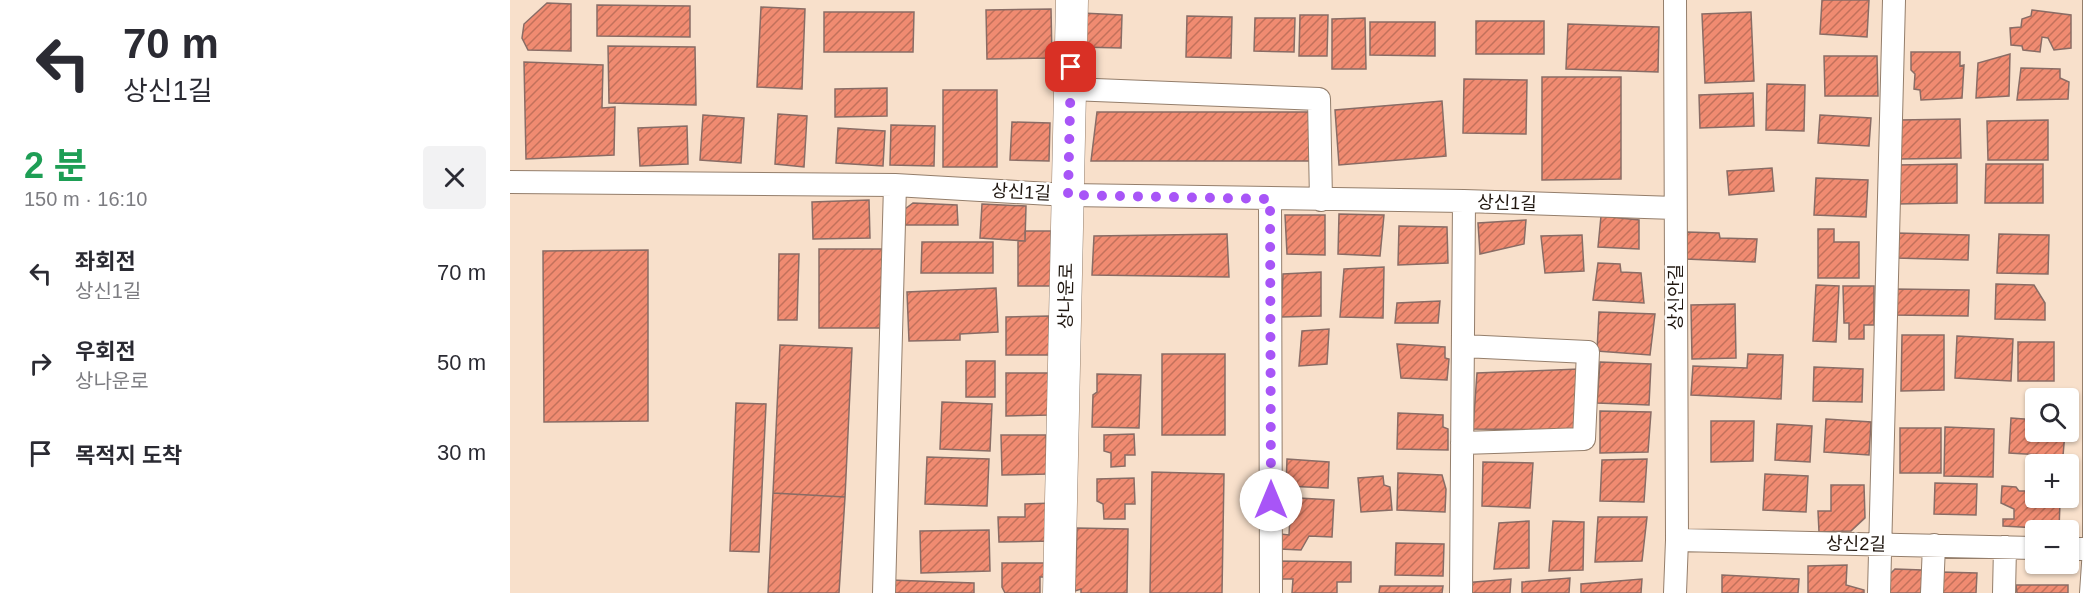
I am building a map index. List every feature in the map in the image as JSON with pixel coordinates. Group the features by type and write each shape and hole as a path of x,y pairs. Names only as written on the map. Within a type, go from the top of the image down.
{"street":[{"name":"상나운로","path":"1059,593 1072,0"},
{"name":"상신안길","path":"1675,0 1677,540 1675,593"},
{"path":"1880,593 1894,0"},
{"path":"2091,593 2095,549 2094,0"},
{"path":"1070,89 1319,99 1320,200"},
{"name":"상신1길","path":"510,182 895,185 1068,195 1464,201 1676,208"},
{"path":"884,593 895,185"},
{"path":"1270,199 1271,593"},
{"path":"1461,593 1464,201"},
{"path":"1462,443 1584,439 1588,352 1463,346"},
{"name":"상신2길","path":"1677,540 2025,548"},
{"path":"1932,593 1934,545"},
{"path":"2004,593 2005,547"},
{"path":"2079,549 2095,549"}],"building":[{"path":"1822,0 1869,0 1867,37 1820,34"},
{"path":"547,3 571,4 571,51 528,50 522,38 524,24"},
{"path":"597,5 690,6 690,37 597,36"},
{"path":"761,7 805,9 802,89 757,87"},
{"path":"1051,9 1052,58 987,59 986,10"},
{"path":"2032,10 2071,15 2071,48 2054,50 2048,38 2042,37 2040,52 2023,50 2022,46 2011,45 2010,28 2021,27 2022,19 2031,16"},
{"path":"824,12 914,12 913,52 824,52"},
{"path":"1751,12 1754,81 1705,83 1702,14"},
{"path":"1082,13 1122,15 1121,48 1081,47"},
{"path":"1300,15 1328,15 1327,56 1299,56"},
{"path":"1187,16 1232,17 1231,58 1186,57"},
{"path":"1255,18 1295,18 1294,52 1254,51"},
{"path":"1365,18 1366,69 1332,69 1332,19"},
{"path":"1476,21 1544,21 1544,54 1476,54"},
{"path":"1370,22 1435,22 1435,56 1370,55"},
{"path":"1568,24 1659,27 1658,72 1566,69"},
{"path":"608,46 695,47 696,105 609,103"},
{"path":"1911,52 1960,52 1960,66 1964,65 1962,98 1921,100 1920,90 1914,89 1915,74 1911,70"},
{"path":"2010,54 2009,96 1976,98 1978,63"},
{"path":"1824,56 1877,56 1878,96 1825,96"},
{"path":"524,62 603,65 602,108 615,107 614,155 526,159"},
{"path":"2021,68 2060,69 2060,78 2069,82 2068,99 2017,100"},
{"path":"1542,77 1621,77 1621,179 1542,180"},
{"path":"1464,79 1527,80 1526,134 1463,133"},
{"path":"1767,84 1805,85 1804,131 1766,130"},
{"path":"887,88 887,116 835,117 835,89"},
{"path":"943,90 997,90 997,167 943,167"},
{"path":"1753,93 1754,126 1700,128 1699,95"},
{"path":"1442,101 1446,156 1339,165 1335,110"},
{"path":"1097,112 1311,112 1312,161 1091,161"},
{"path":"778,114 807,116 804,167 775,164"},
{"path":"703,115 744,118 741,163 700,160"},
{"path":"1820,115 1871,118 1869,146 1818,143"},
{"path":"1960,119 1961,158 1900,159 1900,120"},
{"path":"2048,120 2048,160 1988,160 1987,121"},
{"path":"1012,122 1050,123 1049,161 1010,160"},
{"path":"891,125 935,126 934,166 890,165"},
{"path":"687,126 688,164 640,166 638,128"},
{"path":"838,128 885,131 883,166 836,163"},
{"path":"1957,164 1957,203 1896,204 1896,165"},
{"path":"1986,164 2043,164 2043,203 1985,203"},
{"path":"1772,168 1774,191 1729,195 1727,171"},
{"path":"1816,178 1868,180 1866,217 1814,215"},
{"path":"869,200 870,238 813,239 812,202"},
{"path":"913,203 957,205 958,225 901,225 901,212"},
{"path":"982,204 1026,206 1025,241 980,238"},
{"path":"1339,214 1384,215 1380,256 1338,254"},
{"path":"1285,215 1325,215 1325,255 1287,254"},
{"path":"1601,216 1639,220 1639,249 1598,247"},
{"path":"1526,220 1524,244 1480,254 1478,223"},
{"path":"1399,226 1447,227 1448,263 1398,265"},
{"path":"1818,229 1834,229 1834,242 1859,242 1859,278 1818,278"},
{"path":"1025,231 1051,231 1051,286 1018,286 1018,241 1025,241"},
{"path":"1687,232 1719,233 1720,238 1757,239 1755,262 1686,259"},
{"path":"1897,233 1969,235 1968,260 1896,258"},
{"path":"1227,234 1229,277 1092,275 1094,236"},
{"path":"1999,234 2049,235 2048,274 1997,273"},
{"path":"1582,235 1584,271 1545,273 1541,236"},
{"path":"922,242 993,242 993,273 921,273"},
{"path":"819,249 883,249 883,328 819,328"},
{"path":"648,250 648,421 544,422 543,251"},
{"path":"779,254 799,254 797,320 778,320"},
{"path":"1598,263 1620,264 1621,272 1641,273 1644,303 1593,300"},
{"path":"1384,267 1383,318 1340,317 1344,269"},
{"path":"1321,272 1321,316 1281,317 1283,274"},
{"path":"1996,284 2034,285 2045,303 2045,320 1995,319"},
{"path":"1816,285 1839,286 1836,342 1813,341"},
{"path":"1843,286 1874,286 1874,325 1864,325 1864,339 1849,339 1849,323 1844,323"},
{"path":"996,288 998,332 960,334 960,340 909,341 907,292"},
{"path":"1893,289 1969,290 1968,316 1893,315"},
{"path":"1440,301 1438,323 1395,323 1397,303"},
{"path":"1735,304 1736,358 1692,359 1691,305"},
{"path":"1599,312 1655,314 1650,355 1597,351"},
{"path":"1049,316 1049,355 1006,355 1006,317"},
{"path":"1329,329 1327,364 1299,366 1302,331"},
{"path":"1902,335 1944,335 1944,390 1901,391"},
{"path":"1957,336 2013,339 2011,381 1955,378"},
{"path":"2018,342 2054,342 2054,381 2018,381"},
{"path":"1397,344 1445,347 1445,358 1449,359 1447,380 1401,378"},
{"path":"780,345 852,348 845,497 773,493"},
{"path":"1162,354 1225,354 1225,435 1162,435"},
{"path":"1748,354 1783,355 1781,399 1691,395 1693,366 1747,368"},
{"path":"966,361 995,361 995,397 966,397"},
{"path":"1600,362 1651,364 1649,405 1597,403"},
{"path":"1814,367 1863,369 1862,402 1813,401"},
{"path":"1579,369 1579,430 1473,429 1477,373"},
{"path":"1006,373 1048,373 1049,415 1006,416"},
{"path":"1097,374 1141,375 1139,428 1092,427 1093,395 1097,392"},
{"path":"942,402 992,404 990,451 940,449"},
{"path":"736,403 766,404 759,552 730,551"},
{"path":"1600,411 1651,412 1648,452 1600,453"},
{"path":"1398,413 1443,415 1443,427 1448,429 1448,450 1397,449"},
{"path":"2011,418 2025,419 2025,442 2064,442 2063,454 2009,453"},
{"path":"1826,419 1871,422 1869,455 1824,452"},
{"path":"1711,421 1754,421 1753,461 1711,462"},
{"path":"1777,424 1812,426 1810,462 1775,460"},
{"path":"1945,427 1994,429 1993,477 1944,476"},
{"path":"1900,428 1941,428 1941,473 1900,473"},
{"path":"1134,434 1135,455 1125,455 1125,466 1111,467 1111,453 1104,451 1104,435"},
{"path":"1001,435 1046,435 1047,474 1002,475"},
{"path":"927,457 989,459 987,506 925,504"},
{"path":"1287,459 1329,462 1328,488 1286,486"},
{"path":"1647,459 1644,502 1600,501 1602,460"},
{"path":"1483,462 1533,463 1530,508 1482,506"},
{"path":"1152,472 1224,474 1222,593 1150,593"},
{"path":"1398,473 1442,475 1446,489 1445,512 1397,510"},
{"path":"1765,474 1808,476 1806,512 1763,510"},
{"path":"1383,476 1384,485 1390,487 1392,510 1361,512 1358,478"},
{"path":"1134,478 1135,504 1125,504 1125,519 1104,519 1103,504 1097,501 1097,479"},
{"path":"1935,483 1977,484 1976,515 1934,514"},
{"path":"1831,485 1864,485 1865,518 1851,531 1819,532 1818,511 1831,511"},
{"path":"2002,486 2016,487 2019,491 2025,491 2025,508 2060,508 2059,520 2025,520 2025,527 2003,526 2003,519 2014,519 2014,509 2001,503"},
{"path":"773,493 845,497 839,593 768,593"},
{"path":"1298,498 1334,500 1332,537 1309,536 1301,550 1280,549 1281,534 1289,535 1290,516 1296,516"},
{"path":"1053,503 1053,541 999,542 998,517 1025,517 1025,504"},
{"path":"1598,517 1647,517 1642,561 1595,562"},
{"path":"1529,521 1529,568 1494,569 1499,523"},
{"path":"1553,521 1584,522 1583,570 1549,571"},
{"path":"1077,528 1128,529 1127,593 1081,593 1081,589 1075,591"},
{"path":"989,530 990,571 921,573 920,531"},
{"path":"1396,543 1444,544 1443,576 1395,575"},
{"path":"1277,561 1351,562 1351,582 1337,582 1337,593 1292,593 1293,579 1277,579"},
{"path":"1002,563 1047,563 1047,577 1040,577 1040,593 1005,593 1002,587"},
{"path":"1847,565 1846,585 1864,590 1864,593 1808,593 1808,566"},
{"path":"1895,569 1922,570 1922,593 1886,593 1886,578"},
{"path":"1941,572 1977,573 1976,593 1940,593"},
{"path":"1722,575 1799,579 1798,593 1722,593"},
{"path":"1570,578 1569,593 1522,593 1522,582"},
{"path":"1511,579 1510,593 1463,593 1463,583"},
{"path":"1642,579 1641,593 1581,593 1581,584"},
{"path":"890,580 974,583 974,593 890,593"},
{"path":"2016,585 2068,585 2068,593 2017,593"},
{"path":"1380,586 1443,586 1442,593 1379,593"}],"route":[{"path":"1071,67 1068,195 1270,199 1271,500"}]}
